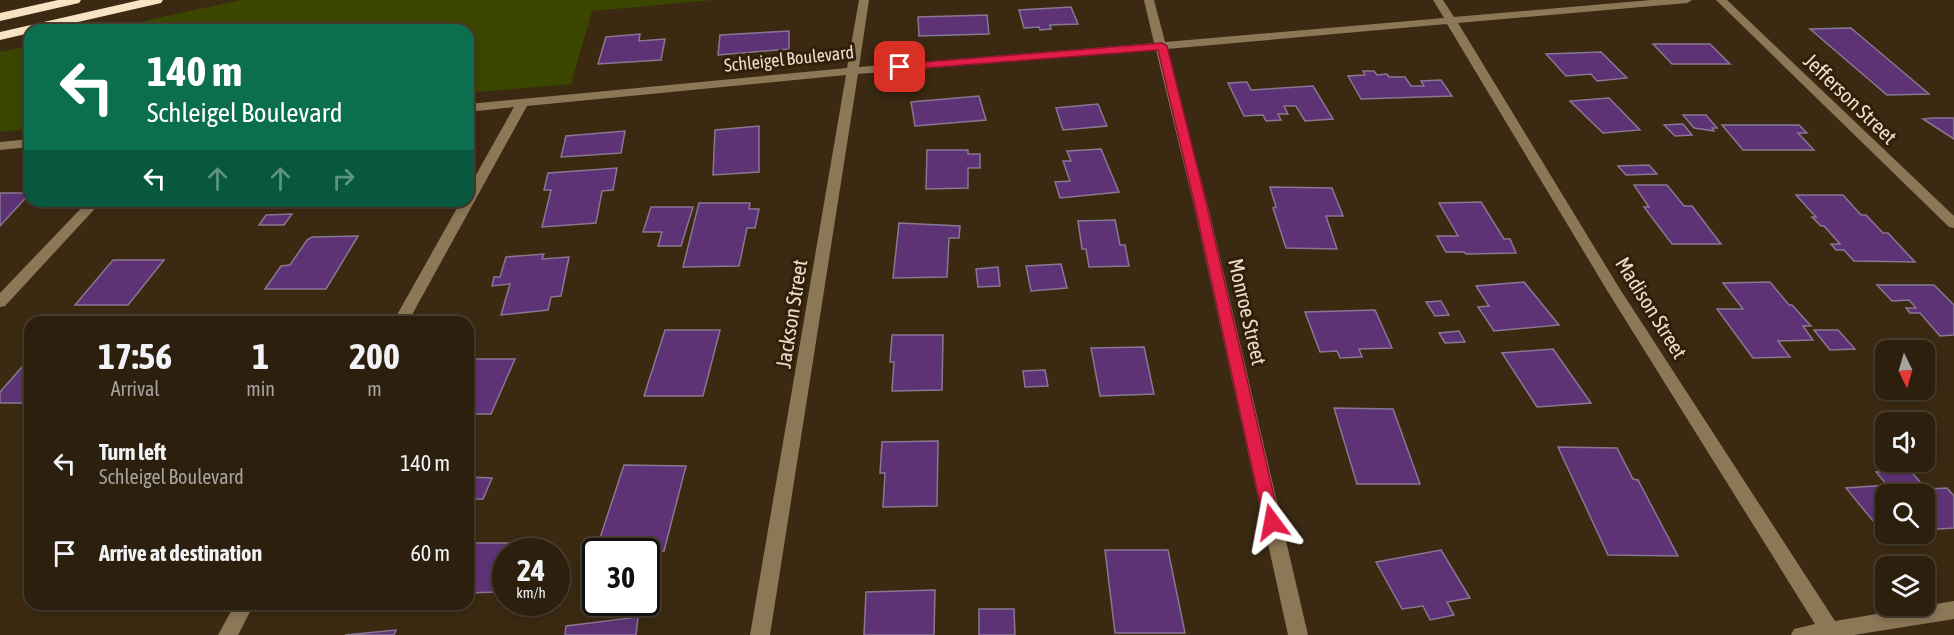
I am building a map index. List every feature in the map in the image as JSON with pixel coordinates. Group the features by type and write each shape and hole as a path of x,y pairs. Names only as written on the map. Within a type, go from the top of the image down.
{"highway":[{"path":"0,17 75,0"},
{"path":"52,24 157,0"},
{"path":"0,36 24,30"}],"street":[{"name":"Jackson Street","path":"760,635 864,0"},
{"name":"Monroe Street","path":"1149,0 1201,206 1298,635"},
{"name":"Madison Street","path":"1438,0 1613,289 1832,633"},
{"name":"Schleigel Boulevard","path":"474,108 853,70 1162,46 1687,0"},
{"name":"Jefferson Street","path":"1721,0 1954,224"},
{"path":"474,190 522,104"},
{"path":"0,146 24,144"},
{"path":"0,302 89,207"},
{"path":"404,316 465,207"},
{"path":"228,635 242,610"},
{"path":"1801,635 1832,633 1954,610"}],"green space":[{"path":"241,0 714,0 592,11 571,84 474,92 474,24 130,24"},
{"path":"24,47 24,130 0,132 0,52"}],"building":[{"path":"1071,7 1078,24 1050,25 1051,29 1040,30 1039,27 1024,28 1019,10"},
{"path":"987,15 989,34 919,36 918,17"},
{"path":"1851,28 1929,94 1887,95 1810,29"},
{"path":"789,31 789,49 718,55 720,35"},
{"path":"640,34 639,41 665,39 661,60 598,64 606,37"},
{"path":"1653,44 1710,44 1730,64 1672,64"},
{"path":"1601,52 1627,78 1597,81 1591,74 1566,76 1546,54"},
{"path":"1363,71 1374,71 1377,75 1387,74 1389,77 1405,77 1411,86 1424,86 1421,81 1441,80 1452,96 1361,99 1348,76 1365,75"},
{"path":"1247,82 1251,90 1313,86 1333,119 1305,121 1296,106 1284,106 1288,114 1278,114 1281,120 1266,121 1263,115 1244,116 1228,83"},
{"path":"979,96 986,120 915,126 911,102"},
{"path":"1609,98 1640,130 1603,133 1570,101"},
{"path":"1098,104 1107,126 1063,130 1056,108"},
{"path":"1683,115 1706,115 1717,128 1712,128 1714,131 1694,128"},
{"path":"1954,118 1954,139 1923,119"},
{"path":"1683,124 1692,135 1675,136 1664,125"},
{"path":"1722,125 1799,125 1807,133 1798,133 1814,150 1743,150"},
{"path":"759,126 759,172 713,175 715,130"},
{"path":"625,131 621,153 561,157 566,136"},
{"path":"1101,149 1119,192 1060,198 1055,182 1070,181 1063,161 1071,161 1067,151"},
{"path":"927,150 968,150 968,154 980,154 980,168 968,168 968,188 926,189"},
{"path":"1649,165 1657,174 1626,175 1618,166"},
{"path":"617,168 613,190 602,191 596,223 542,227 551,190 544,190 548,173"},
{"path":"1634,185 1667,185 1684,206 1692,206 1721,244 1672,244 1644,207 1649,207"},
{"path":"1270,187 1332,188 1343,216 1326,216 1337,249 1286,248 1273,208 1276,207"},
{"path":"0,193 24,193 24,200 0,226"},
{"path":"1796,195 1843,195 1861,215 1866,215 1883,233 1888,233 1915,262 1854,261 1844,250 1836,250 1831,244 1840,244 1824,226 1812,217 1816,217"},
{"path":"1481,202 1504,239 1510,239 1516,253 1446,252 1437,236 1458,236 1439,203"},
{"path":"699,203 750,203 749,209 759,209 755,228 747,228 739,266 683,267"},
{"path":"651,207 693,207 681,246 658,246 662,232 643,232"},
{"path":"292,214 284,225 259,225 266,215"},
{"path":"1115,220 1120,245 1125,245 1129,266 1089,267 1086,249 1082,249 1078,221"},
{"path":"899,223 960,226 959,238 949,238 947,277 893,278"},
{"path":"358,236 326,289 265,289 281,266 290,265 307,240 312,237"},
{"path":"544,254 542,259 569,257 561,296 551,297 548,310 501,315 510,284 492,286 494,277 500,277 506,257"},
{"path":"113,260 164,260 128,305 75,305"},
{"path":"1061,264 1067,288 1031,291 1026,266"},
{"path":"998,267 1000,286 978,287 976,269"},
{"path":"1524,282 1559,325 1494,331 1478,307 1489,306 1476,286"},
{"path":"1770,282 1811,326 1803,326 1813,340 1778,341 1790,357 1753,358 1717,309 1743,309 1723,283"},
{"path":"1877,285 1934,285 1954,305 1954,335 1940,336 1920,313 1910,313 1906,308 1916,308 1909,300 1892,301"},
{"path":"1441,301 1449,315 1435,316 1426,302"},
{"path":"1375,310 1392,348 1359,349 1362,357 1340,358 1337,351 1320,352 1305,312"},
{"path":"665,330 720,330 703,396 644,396"},
{"path":"1814,330 1838,330 1855,349 1830,350"},
{"path":"1459,331 1465,342 1445,343 1439,333"},
{"path":"892,335 943,335 942,390 892,391 894,362 890,362"},
{"path":"1144,347 1154,394 1100,396 1091,348"},
{"path":"1553,349 1591,403 1537,407 1502,353"},
{"path":"474,359 515,359 491,414 474,414"},
{"path":"24,365 24,403 0,403 0,392"},
{"path":"1045,370 1048,386 1025,387 1023,371"},
{"path":"1334,408 1393,409 1420,484 1357,484"},
{"path":"938,441 937,506 883,507 885,473 880,473 882,442"},
{"path":"1558,447 1617,448 1633,479 1638,480 1678,556 1608,555"},
{"path":"624,465 686,466 664,551 660,551 660,538 600,538"},
{"path":"1876,472 1912,472 1922,484 1886,484"},
{"path":"474,477 492,478 483,499 474,499"},
{"path":"1875,486 1875,523 1846,488"},
{"path":"1947,488 1954,496 1954,528 1935,529 1935,489"},
{"path":"474,543 492,543 492,592 474,593"},
{"path":"1105,550 1168,550 1185,633 1115,633"},
{"path":"1441,550 1470,598 1447,602 1454,615 1430,620 1423,606 1402,609 1376,562"},
{"path":"935,590 934,635 864,635 866,592"},
{"path":"979,609 1014,609 1015,635 979,635"},
{"path":"638,617 636,635 565,635 566,626"},
{"path":"396,630 394,635 345,635"}],"route":[{"path":"900,67 1162,46 1201,206 1272,522"}]}
